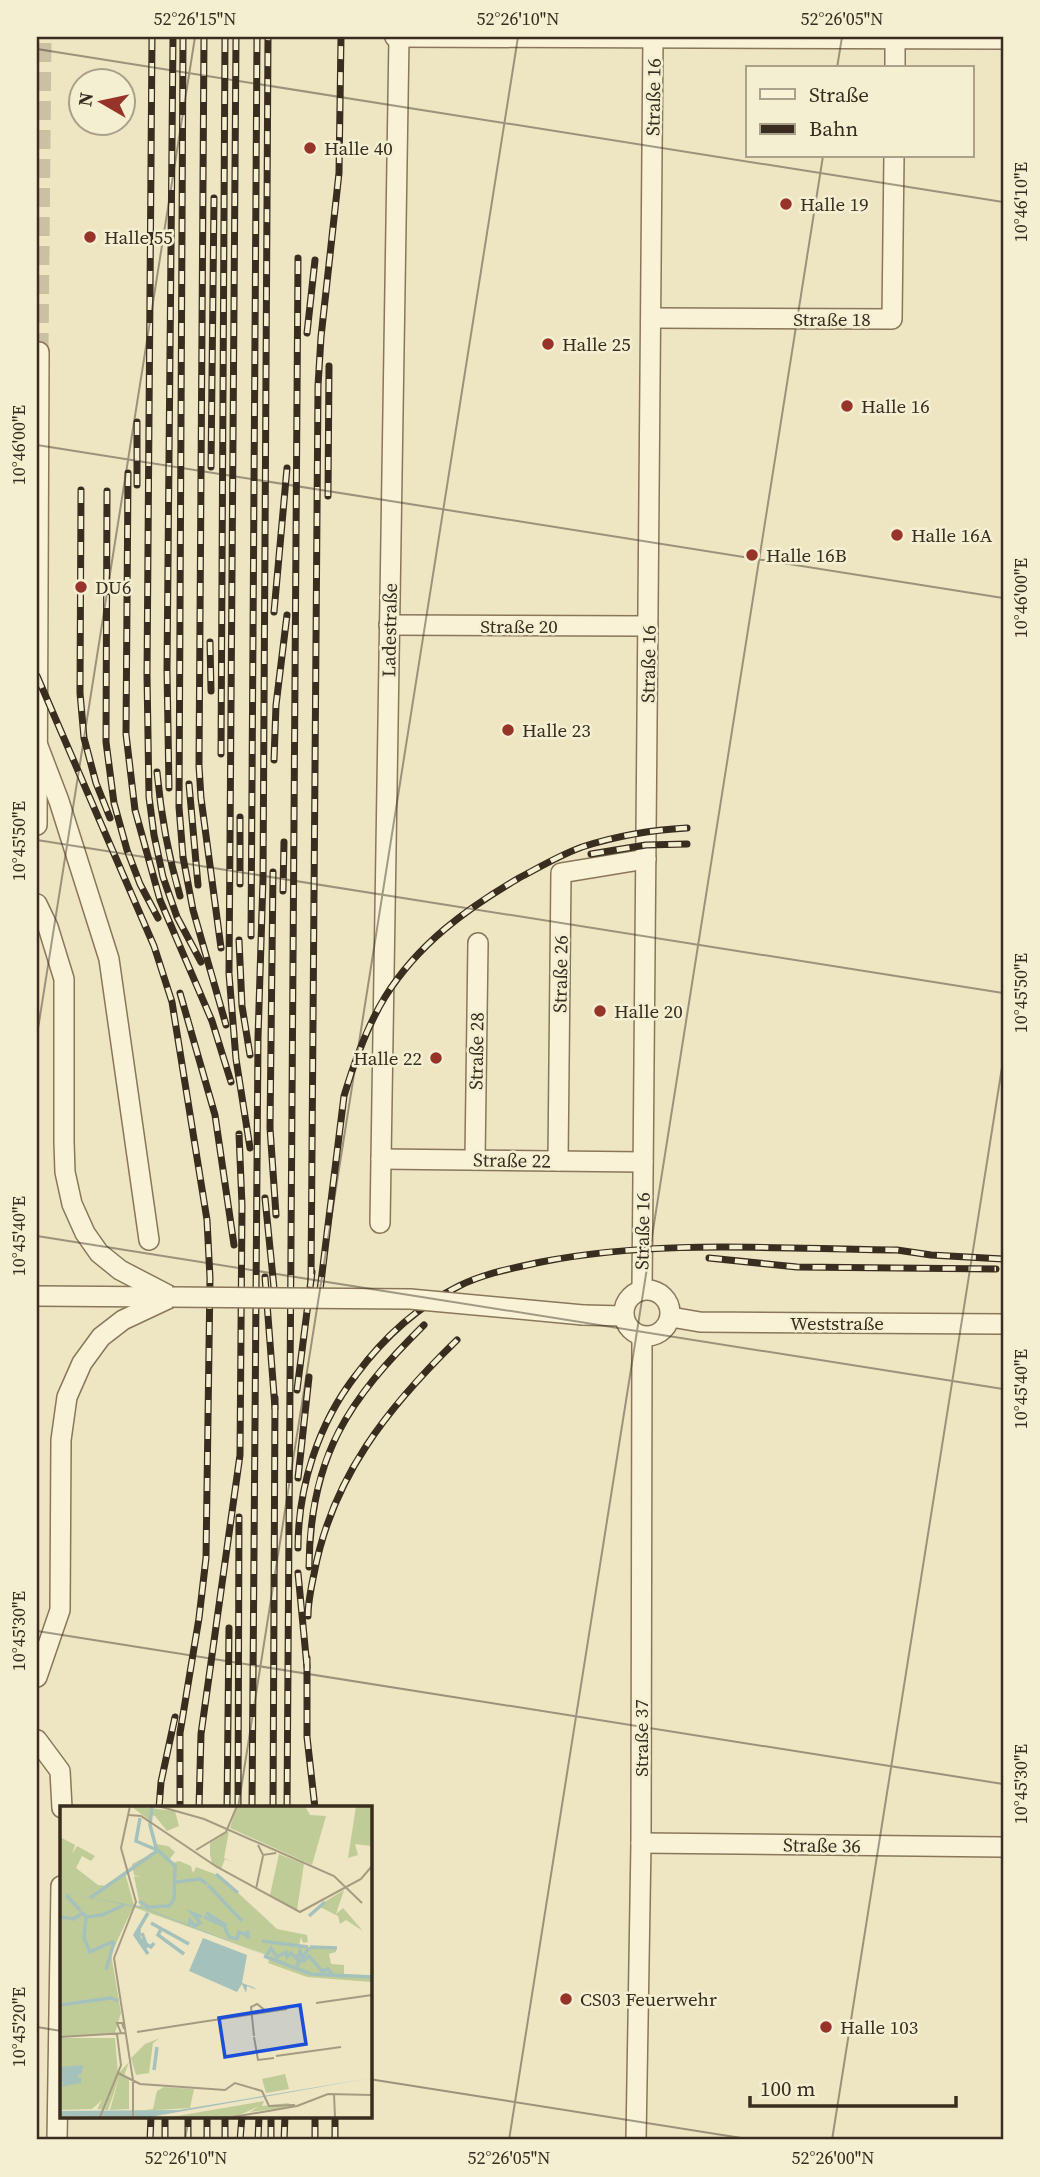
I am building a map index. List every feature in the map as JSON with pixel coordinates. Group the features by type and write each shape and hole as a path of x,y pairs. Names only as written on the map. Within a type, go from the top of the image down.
{"street":[{"path":"397,37 1003,39"},
{"name":"Ladestraße","path":"380,1223 397,37"},
{"name":"Straße 16","path":"642,1290 653,38"},
{"path":"895,39 895,66"},
{"name":"Straße 18","path":"651,318 892,319 894,158"},
{"path":"37,825 38,364"},
{"name":"Straße 20","path":"389,625 648,626"},
{"path":"38,746 60,801 109,959 149,1240"},
{"name":"Straße 26","path":"558,1161 561,873 646,859"},
{"path":"37,904 48,927 64,979 65,1172 72,1204 85,1233 99,1253 120,1270 172,1297"},
{"name":"Straße 28","path":"475,1160 478,943"},
{"name":"Straße 22","path":"381,1158 643,1162"},
{"path":"642,1290 663,1296 670,1309 671,1317 663,1331 657,1335 642,1336 630,1329 624,1316 624,1309 630,1297 642,1290"},
{"path":"37,1296 410,1299 583,1315 624,1316"},
{"path":"37,1677 60,1610 61,1440 67,1397 82,1363 101,1337 123,1320 172,1297"},
{"name":"Weststraße","path":"671,1317 700,1322 1003,1324"},
{"name":"Straße 37","path":"636,2140 641,1843 642,1336"},
{"path":"37,1740 60,1771 62,1806"},
{"name":"Straße 36","path":"641,1843 1003,1847"},
{"path":"57,2140 60,1949"}],"tunnel":[{"path":"39,352 42,37"}],"railway":[{"path":"152,37 147,675 149,797 163,877 177,917 201,962"},
{"path":"169,788 167,670 173,37"},
{"path":"183,37 179,807 183,857 193,910 226,1025"},
{"path":"204,37 199,766 221,948"},
{"path":"221,754 225,37"},
{"path":"236,37 229,974 236,1059 250,1148"},
{"path":"251,936 257,37"},
{"path":"252,1806 258,1038 263,879 268,37"},
{"path":"311,1280 318,386 339,173 341,37"},
{"path":"211,467 214,198"},
{"path":"287,1806 298,258"},
{"path":"307,333 315,260"},
{"path":"328,496 329,366"},
{"path":"137,422 137,485"},
{"path":"274,612 287,468"},
{"path":"128,473 126,734 135,810 160,900 212,1021 231,1082"},
{"path":"81,490 80,693 84,738 96,783 110,818"},
{"path":"107,491 106,742 114,803 127,850 140,884 158,918"},
{"path":"274,760 276,705 287,615"},
{"path":"210,642 211,691"},
{"path":"37,676 154,946 172,1002 207,1220 210,1278 206,1558 180,1733 180,1806"},
{"path":"157,772 166,835 180,896"},
{"path":"189,784 198,885"},
{"path":"240,817 240,884"},
{"path":"320,1290 344,1096 366,1033 385,997 412,960 462,915 550,861 582,847 608,840 646,832 687,828"},
{"path":"283,891 284,842"},
{"path":"591,854 646,845 687,844"},
{"path":"273,872 270,1128 276,1215"},
{"path":"239,940 242,1006 250,1055"},
{"path":"180,993 215,1115 234,1245"},
{"path":"199,1806 201,1734 240,1455 242,1205 239,1134"},
{"path":"265,1198 274,1288"},
{"path":"298,1548 306,1479 321,1435 343,1394 367,1361 402,1324 429,1303 469,1281 541,1262 629,1250 674,1248 897,1250 931,1255 1003,1259"},
{"path":"709,1258 797,1267 996,1269"},
{"path":"297,1390 312,1272"},
{"path":"265,1277 275,1408"},
{"path":"309,1567 311,1528 317,1493 338,1432 374,1379 424,1325"},
{"path":"308,1616 322,1539 349,1475 386,1418 457,1340"},
{"path":"298,1478 309,1377"},
{"path":"273,1806 275,1398"},
{"path":"238,1806 239,1517"},
{"path":"298,1573 307,1667"},
{"path":"227,1806 229,1628"},
{"path":"307,1658 307,1737 315,1806"},
{"path":"159,1806 161,1782 175,1717"},
{"path":"150,2140 151,2118"},
{"path":"165,2118 165,2140"},
{"path":"188,2118 188,2140"},
{"path":"207,2118 207,2140"},
{"path":"225,2118 225,2140"},
{"path":"240,2140 242,2118"},
{"path":"258,2140 259,2118"},
{"path":"271,2118 271,2140"},
{"path":"284,2140 285,2118"},
{"path":"315,2118 315,2140"},
{"path":"335,2118 335,2140"}],"place":[{"name":"Halle 40","path":"310,148"},
{"name":"Halle 19","path":"786,204"},
{"name":"Halle 55","path":"90,237"},
{"name":"Halle 25","path":"548,344"},
{"name":"Halle 16","path":"847,406"},
{"name":"Halle 16A","path":"897,535"},
{"name":"Halle 16B","path":"752,555"},
{"name":"DU6","path":"81,587"},
{"name":"Halle 23","path":"508,730"},
{"name":"Halle 20","path":"600,1011"},
{"name":"Halle 22","path":"436,1058"},
{"name":"CS03 Feuerwehr","path":"566,1999"},
{"name":"Halle 103","path":"826,2027"}]}
